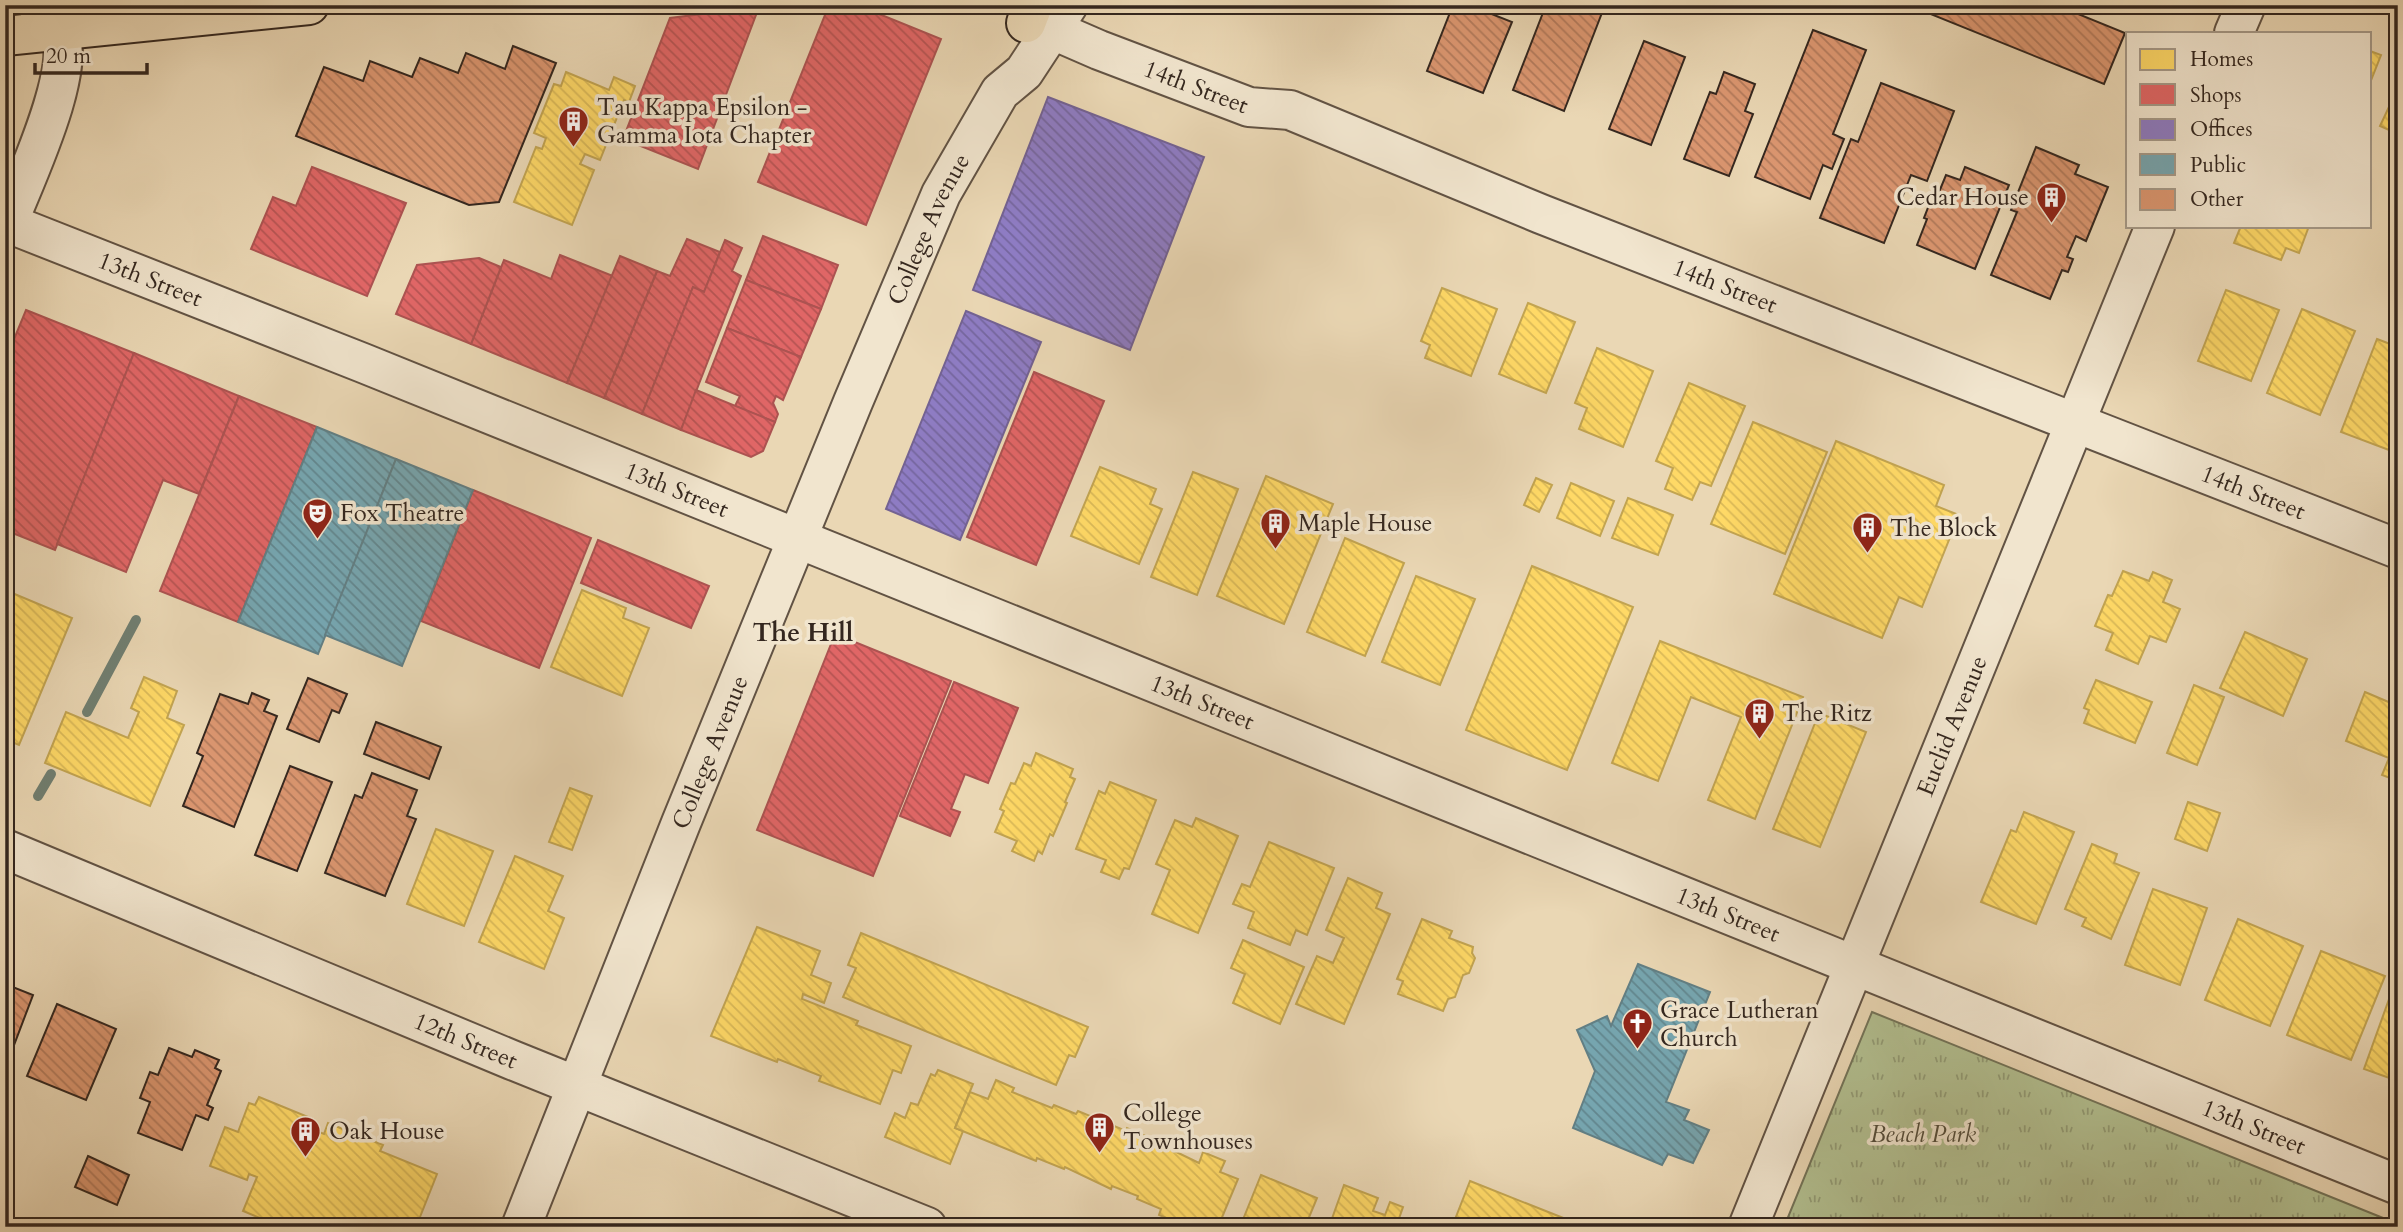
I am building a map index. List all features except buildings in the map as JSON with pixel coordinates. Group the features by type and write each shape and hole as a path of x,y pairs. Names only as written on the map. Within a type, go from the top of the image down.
{"main road":[{"path":"5,36 48,18 309,5"}],"street":[{"path":"2234,32 2246,5"},
{"name":"College Avenue","path":"521,1227 681,823 941,194 1000,92 1003,60 1043,14"},
{"name":"14th Street","path":"1043,14 1099,50 1249,107 1290,110 1553,219 2398,549"},
{"path":"6,225 54,104 62,69 64,49 48,18"},
{"name":"13th Street","path":"6,225 375,368 2398,1185"},
{"name":"Euclid Avenue","path":"1748,1227 2073,422 2154,228"},
{"name":"12th Street","path":"5,849 577,1086 927,1227"}],"green space":[{"name":"Beach Park","path":"1872,1012 2398,1224 2398,1227 1784,1227"}],"waterway":[{"path":"87,712 136,620"},
{"path":"38,796 51,774"}],"place":[{"name":"Tau Kappa Epsilon - Gamma Iota Chapter","path":"574,148"},
{"name":"Cedar House","path":"2052,224"},
{"name":"Fox Theatre","path":"317,540"},
{"name":"Maple House","path":"1275,550"},
{"name":"The Block","path":"1867,555"},
{"name":"The Ritz","path":"1759,740"},
{"name":"Grace Lutheran Church","path":"1637,1051"},
{"name":"College Townhouses","path":"1100,1154"},
{"name":"Oak House","path":"306,1158"}],"district":[{"name":"The Hill","path":"803,632"}]}
